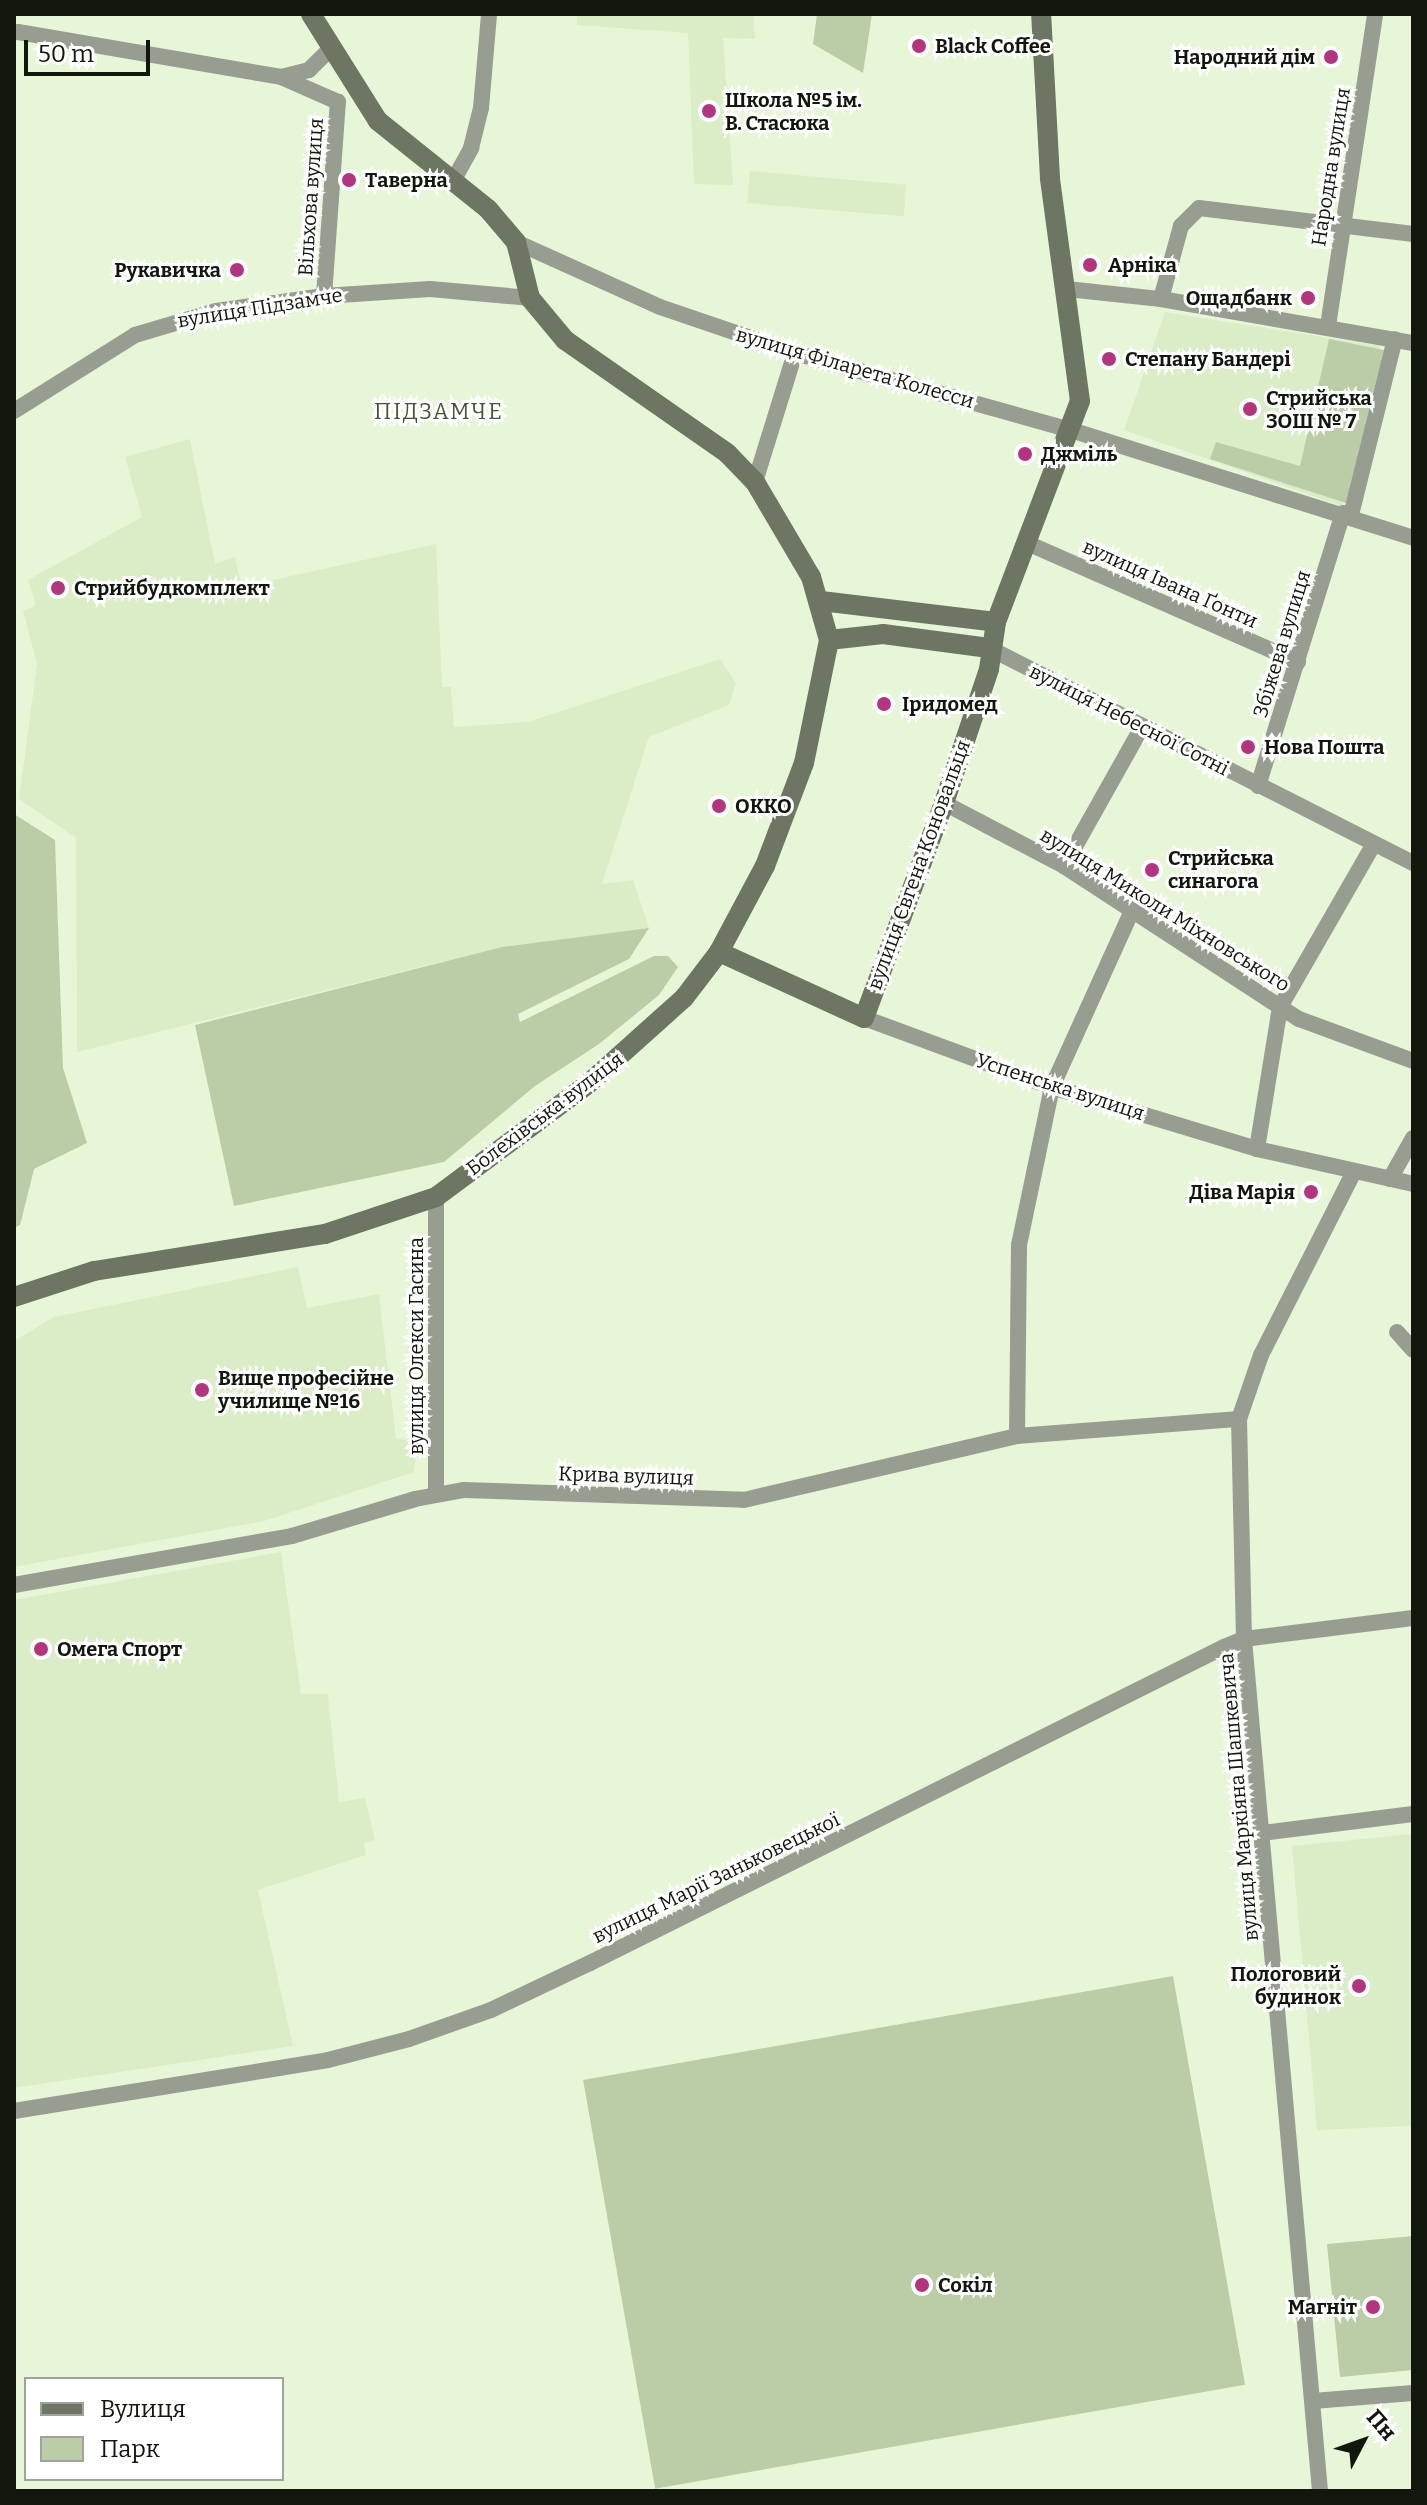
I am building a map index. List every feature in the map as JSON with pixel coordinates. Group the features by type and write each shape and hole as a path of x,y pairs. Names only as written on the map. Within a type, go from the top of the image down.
{"main road":[{"name":"вулиця Філарета Колесси","path":"311,14 330,49 347,97 488,209 516,242"},
{"name":"вулиця Євгена Коновальця","path":"864,1018 944,803 989,669 989,648 996,622 1080,401 1050,178 1041,14"},
{"path":"516,242 530,298 565,340 727,453 755,482 821,601 829,640"},
{"path":"821,601 996,622"},
{"name":"вулиця Небесної Сотні","path":"829,640 883,634 989,648"},
{"name":"Болехівська вулиця","path":"14,1297 94,1271 325,1234 436,1197 648,1035 719,952 783,822 804,763 829,640"},
{"name":"Успенська вулиця","path":"719,952 864,1018"}],"street":[{"path":"453,181 471,148 481,108 489,14"},
{"name":"Народна вулиця","path":"1328,326 1375,14"},
{"name":"вулиця Філарета Колесси","path":"18,32 281,77 347,97"},
{"path":"281,77 309,70 330,49"},
{"name":"Вільхова вулиця","path":"324,296 347,97"},
{"path":"1161,299 1181,226 1199,208 1343,222 1413,234"},
{"name":"вулиця Філарета Колесси","path":"516,242 660,307 795,353 1071,430 1347,514 1413,538"},
{"name":"вулиця Підзамче","path":"14,411 135,335 168,322 324,296 430,289 530,298"},
{"path":"1067,289 1161,299 1413,343"},
{"path":"1395,339 1413,355"},
{"name":"Збіжева вулиця","path":"1258,786 1347,514 1395,339"},
{"path":"755,482 795,353"},
{"name":"вулиця Івана Ґонти","path":"1027,543 1298,662"},
{"name":"вулиця Небесної Сотні","path":"989,648 1141,729 1413,863"},
{"path":"1064,866 1141,729"},
{"name":"вулиця Миколи Міхновського","path":"944,803 1064,866 1299,1019 1413,1061"},
{"path":"1257,1149 1280,1007 1373,845"},
{"path":"1017,1436 1019,1245 1052,1087 1132,911"},
{"name":"Успенська вулиця","path":"864,1018 1052,1087 1257,1149 1413,1184"},
{"path":"1390,1179 1413,1138"},
{"name":"вулиця Маркіяна Шашкевича","path":"1320,2491 1244,1639 1239,1419 1261,1355 1354,1172"},
{"name":"вулиця Олекси Гасина","path":"436,1197 436,1494"},
{"path":"1397,1332 1413,1350"},
{"name":"Крива вулиця","path":"14,1585 292,1536 436,1494 464,1490 744,1500 1017,1436 1239,1419"},
{"name":"вулиця Марії Заньковецької","path":"14,2111 328,2060 409,2039 491,2010 1244,1639 1413,1618"},
{"path":"1262,1833 1413,1814"},
{"path":"1313,2401 1413,2393"}],"shaded area":[{"name":"Школа №5 ім. В. Стасюка","path":"577,14 753,14 755,39 723,38 733,185 694,184 688,33 577,25"},
{"path":"750,171 906,185 904,217 747,203"},
{"name":"Стрийська ЗОШ № 7","path":"1165,312 1380,346 1342,506 1124,430"},
{"path":"190,439 215,564 235,557 242,587 436,544 442,687 451,687 454,727 528,722 720,659 736,683 729,705 649,737 602,884 633,880 649,928 502,947 77,1052 76,838 19,799 37,664 23,611 36,605 28,580 142,517 125,457"},
{"name":"Вище професійне училище №16","path":"298,1267 307,1308 379,1294 396,1439 418,1440 414,1472 264,1521 14,1567 14,1341 54,1317"},
{"path":"281,1552 301,1694 328,1694 339,1802 365,1798 375,1840 364,1843 366,1855 258,1890 293,2046 14,2088 14,1600"},
{"name":"Пологовий будинок","path":"1413,1834 1413,2126 1317,2130 1292,1846"}],"green space":[{"path":"817,14 872,14 863,73 813,44"},
{"path":"1329,339 1384,350 1346,503 1210,459 1216,442 1300,466"},
{"path":"14,814 55,840 63,1068 87,1143 34,1169 20,1225 14,1228"},
{"path":"649,928 629,959 518,1014 520,1022 654,956 668,956 678,967 659,995 599,1044 535,1086 444,1162 234,1206 195,1025 502,947"},
{"name":"Сокіл","path":"1173,1976 1245,2385 655,2489 583,2080"},
{"name":"Магніт","path":"1413,2236 1413,2370 1340,2377 1327,2244"}],"place":[{"name":"Black Coffee","path":"919,46"},
{"name":"Народний дім","path":"1331,57"},
{"name":"Школа №5 ім. В. Стасюка","path":"709,111"},
{"name":"Tаверна","path":"349,180"},
{"name":"Арніка","path":"1090,265"},
{"name":"Рукавичка","path":"237,270"},
{"name":"Ощадбанк","path":"1308,298"},
{"name":"Степану Бандері","path":"1109,359"},
{"name":"Стрийська ЗОШ № 7","path":"1250,409"},
{"name":"Джміль","path":"1025,454"},
{"name":"Стрийбудкомплект","path":"58,588"},
{"name":"Іридомед","path":"884,704"},
{"name":"Нова Пошта","path":"1248,747"},
{"name":"ОККО","path":"719,806"},
{"name":"Стрийська синагога","path":"1152,870"},
{"name":"Діва Марія","path":"1311,1192"},
{"name":"Вище професійне училище №16","path":"202,1390"},
{"name":"Омега Спорт","path":"41,1649"},
{"name":"Пологовий будинок","path":"1359,1986"},
{"name":"Сокіл","path":"922,2285"},
{"name":"Магніт","path":"1373,2307"}],"district":[{"name":"ПІДЗАМЧЕ","path":"439,412"}]}
